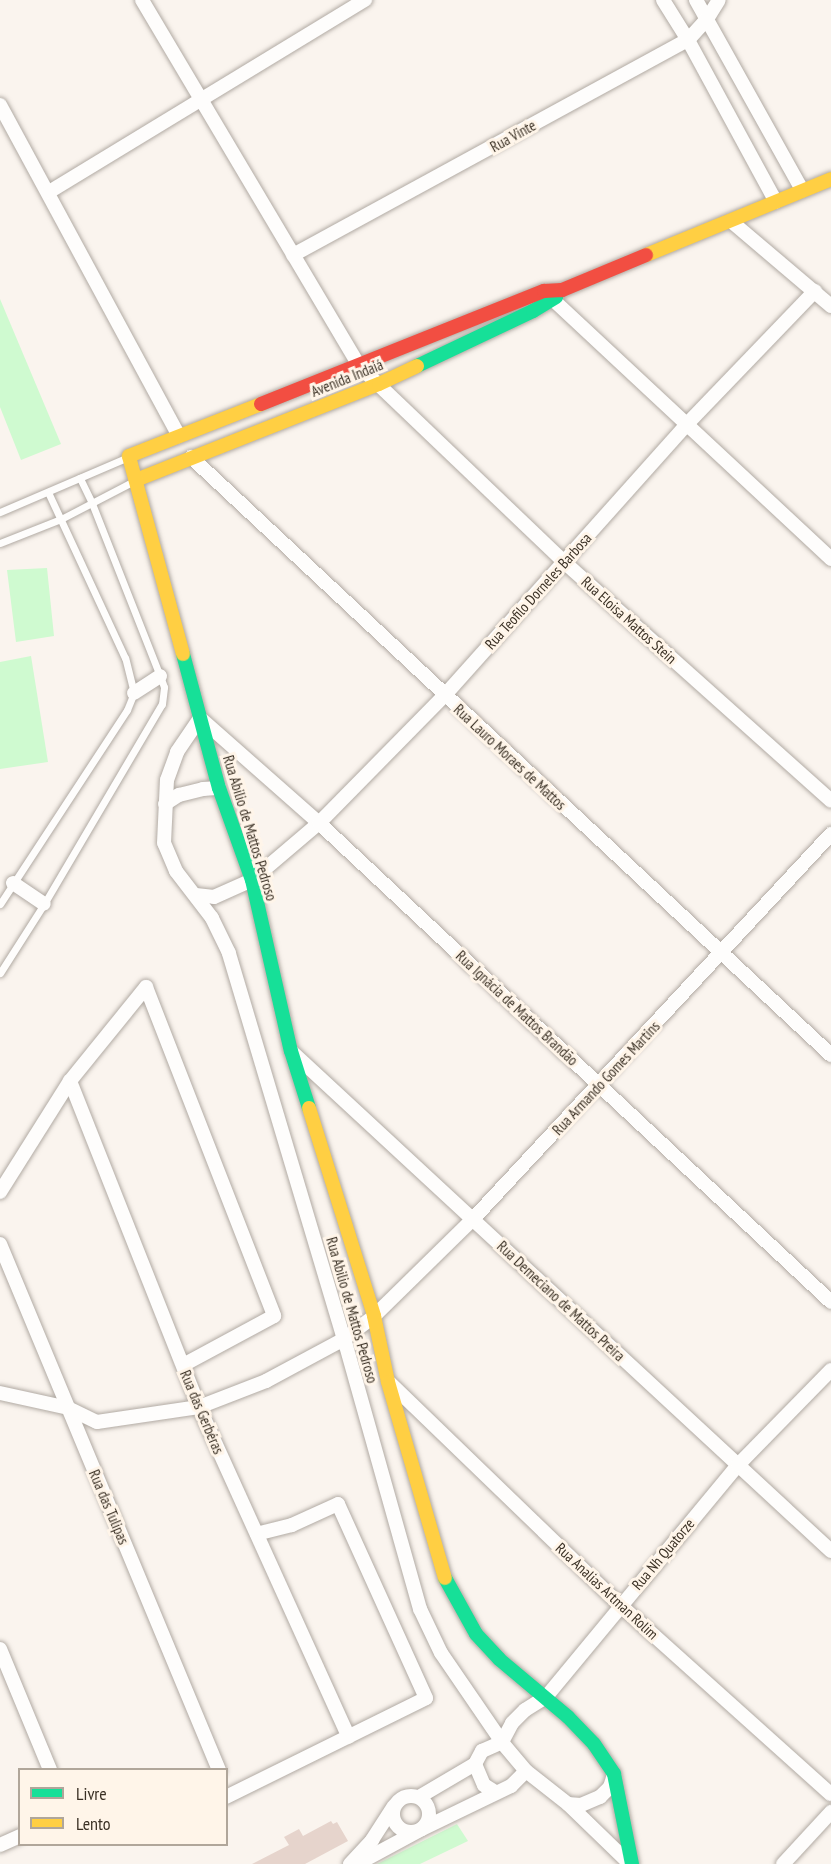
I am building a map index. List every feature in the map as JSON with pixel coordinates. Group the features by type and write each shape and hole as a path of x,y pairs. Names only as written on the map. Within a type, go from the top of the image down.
{"street":[{"name":"Rua Eloisa Mattos Stein","path":"142,0 359,366 564,562 831,801"},
{"path":"49,192 365,0"},
{"path":"663,0 688,40 776,202"},
{"path":"696,0 802,190"},
{"name":"Rua Vinte","path":"293,255 688,40 707,19 719,0"},
{"path":"0,105 49,192 178,436"},
{"name":"Avenida Indaiá","path":"129,456 359,366 553,294 732,222 831,179"},
{"path":"732,222 831,306"},
{"name":"Rua Teofilo Dorneles Barbosa","path":"196,895 214,897 252,880 319,823 444,696 686,425 815,291"},
{"path":"553,294 686,425 831,559"},
{"name":"Avenida Indaiá","path":"136,480 379,384 553,294"},
{"name":"Rua Abilio de Mattos Pedroso","path":"129,456 219,788 252,880 291,1051 374,1316 388,1382 446,1580 476,1634 499,1659 546,1697 594,1744 614,1774 631,1864"},
{"name":"Rua Lauro Moraes de Mattos","path":"190,457 831,1055"},
{"path":"134,693 160,676"},
{"name":"Rua Abilio de Mattos Pedroso","path":"200,718 177,752 167,780 164,843 176,871 196,895 229,953 345,1342 420,1609 441,1653 502,1742 526,1771 568,1804 631,1864"},
{"name":"Rua Ignácia de Mattos Brandão","path":"200,718 319,823 831,1302"},
{"path":"165,804 179,795 219,788"},
{"name":"Rua Armando Gomes Martins","path":"0,1393 68,1408 97,1422 201,1411 345,1342 473,1219 831,834"},
{"path":"13,884 44,904"},
{"path":"0,1192 70,1081 146,987 274,1316 183,1365"},
{"name":"Rua Demeciano de Mattos Preira","path":"291,1051 831,1551"},
{"name":"Rua das Gerbéras","path":"70,1081 201,1411 349,1737"},
{"name":"Rua das Tulipas","path":"0,1244 218,1768"},
{"name":"Rua Nh Quatorze","path":"502,1742 519,1716 546,1697 738,1465 831,1370"},
{"name":"Rua Analias Artman Rolim","path":"388,1382 620,1605 831,1794"},
{"path":"228,1794 426,1698 338,1504 292,1525 257,1534"},
{"path":"0,1649 49,1768"},
{"path":"350,1864 372,1840 396,1804 408,1796 419,1797 475,1764 482,1751 502,1742"},
{"path":"475,1764 484,1785 495,1792"},
{"path":"357,1864 422,1828 511,1786 526,1771"},
{"path":"568,1804 581,1805 600,1797 610,1787 614,1774"},
{"path":"396,1804 393,1816 399,1827 410,1832 422,1828 430,1815 427,1804 419,1797"},
{"path":"783,1864 831,1812"},
{"path":"0,1845 18,1837"}],"lane":[{"path":"0,512 129,456"},
{"path":"0,973 44,904 162,704 164,687 92,503 80,478"},
{"path":"0,543 62,519 136,480"},
{"path":"0,904 127,710 134,693 125,658 48,492"}],"green space":[{"path":"0,299 61,444 21,460 0,407"},
{"path":"47,568 54,636 16,642 7,570"},
{"path":"31,656 48,762 0,769 0,662"},
{"path":"457,1824 468,1841 420,1864 377,1864"}],"building":[{"path":"331,1821 333,1824 337,1822 348,1841 305,1864 252,1864 289,1845 284,1837 299,1829 303,1836"}],"traffic: fast":[{"path":"417,366 533,311 556,297"},
{"path":"183,654 219,788 252,880 291,1051 309,1108"},
{"path":"445,1578 476,1634 499,1659 568,1717 594,1744 614,1774 632,1864"}],"traffic: slow":[{"path":"646,255 831,179"},
{"path":"136,480 379,384 417,366"},
{"path":"183,654 129,456 261,404"},
{"path":"309,1108 374,1316 388,1382 445,1578"}],"traffic: jam":[{"path":"261,404 544,291 562,290 646,255"}]}
